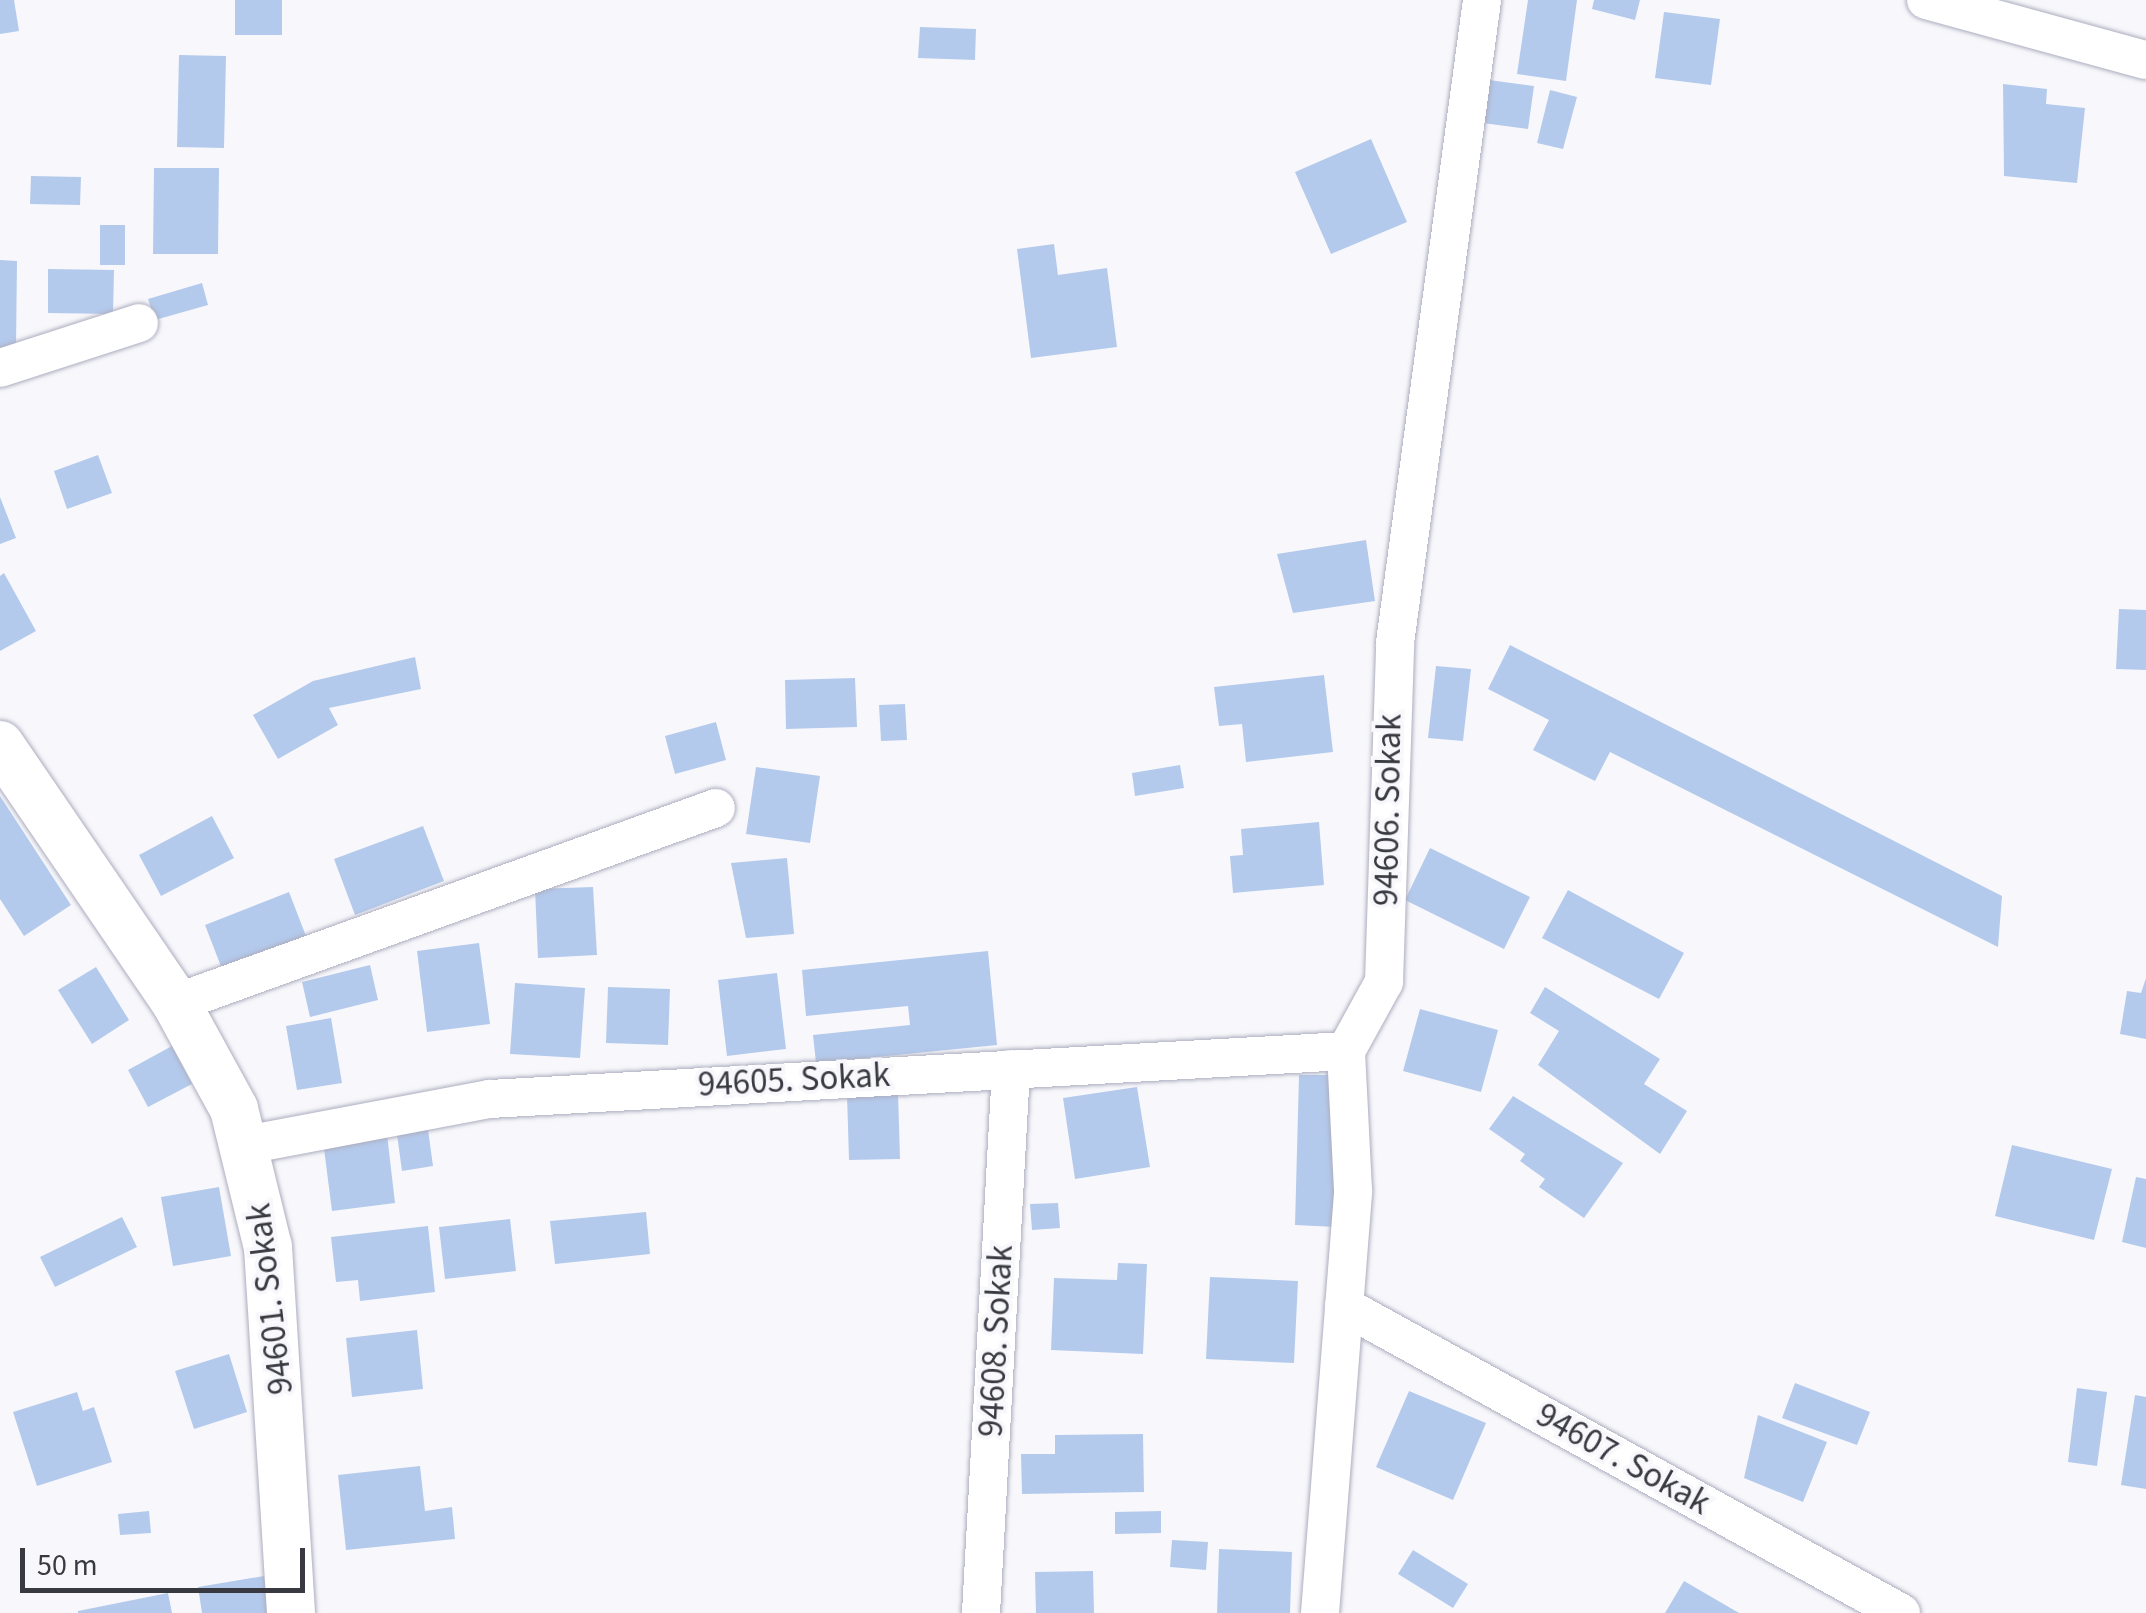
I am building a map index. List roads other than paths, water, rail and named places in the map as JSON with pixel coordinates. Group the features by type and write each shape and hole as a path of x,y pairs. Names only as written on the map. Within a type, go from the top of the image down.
{"street":[{"name":"94606. Sokak","path":"1346,1051 1384,982 1394,644 1482,0"},
{"path":"1926,0 2146,60"},
{"path":"0,368 138,323"},
{"name":"94601. Sokak","path":"0,746 176,1003 246,1145 268,1248 291,1613"},
{"path":"176,1003 716,808"},
{"name":"94605. Sokak","path":"246,1145 490,1099 1346,1051"},
{"path":"1320,1613 1355,1136 1346,1051"},
{"name":"94608. Sokak","path":"980,1613 1011,1069"},
{"name":"94607. Sokak","path":"1344,1306 1901,1613"}]}
